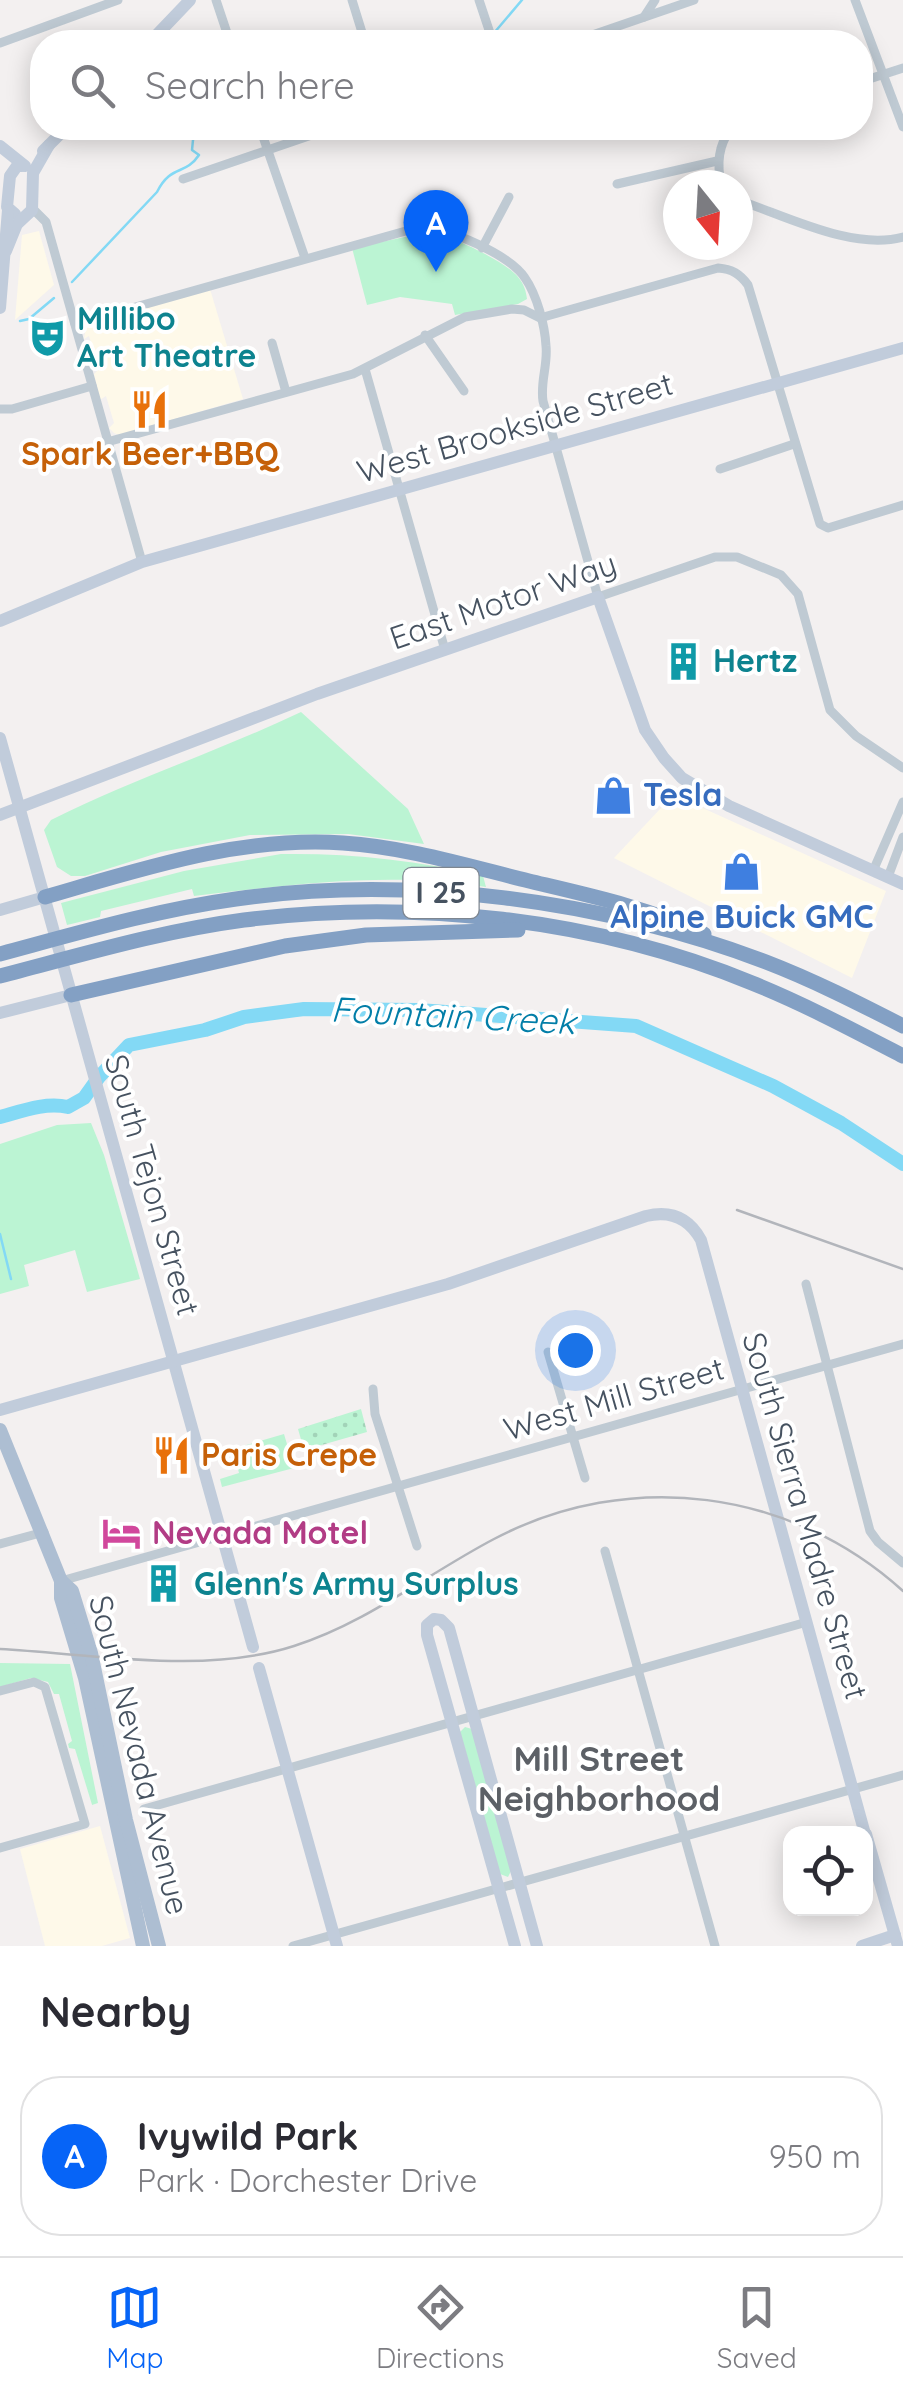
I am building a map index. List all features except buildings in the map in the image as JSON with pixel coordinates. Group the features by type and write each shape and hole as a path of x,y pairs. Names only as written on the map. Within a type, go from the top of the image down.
{"highway":[{"path":"45,898 223,850 280,843 346,843 412,852 617,903 696,930 762,960"},
{"name":"I 25","path":"0,954 178,908 240,898 400,890 478,895 598,914 762,960 903,1026"},
{"name":"I 25","path":"0,976 126,943 244,920 392,911 507,920 628,943 750,982 903,1056"},
{"path":"70,995 286,946 341,938 470,930 572,931"}],"main road":[{"name":"South Nevada Avenue","path":"0,1430 61,1581 61,1598 85,1678 143,1946"},
{"name":"South Nevada Avenue","path":"61,1581 72,1590 91,1653 126,1820 159,1946"}],"street":[{"path":"31,30 92,4 118,0"},
{"path":"161,30 190,0"},
{"path":"216,0 226,30"},
{"path":"352,0 361,30"},
{"path":"480,0 489,30"},
{"path":"644,18 655,0"},
{"path":"608,30 694,0"},
{"path":"856,0 867,30"},
{"path":"0,43 30,30"},
{"path":"873,47 903,127"},
{"path":"873,77 903,68"},
{"path":"0,308 6,250 23,169 54,140"},
{"path":"264,140 304,258"},
{"path":"183,179 299,140"},
{"path":"718,170 724,140"},
{"path":"4,150 23,169"},
{"path":"617,184 717,162"},
{"path":"15,207 23,169"},
{"path":"482,248 510,198"},
{"path":"753,205 849,238 882,242 903,236"},
{"path":"15,207 46,222 142,562"},
{"path":"75,324 420,227 444,230 520,272 530,286 546,346 541,391 555,445 598,597 645,730 682,778 728,806 903,884"},
{"path":"107,442 366,368 450,322 524,310 540,318 718,268 734,272 748,285 775,384 823,528 903,506"},
{"path":"425,335 464,391"},
{"path":"272,342 286,392"},
{"name":"West Brookside Street","path":"2,618 142,562 903,348"},
{"path":"366,368 445,650"},
{"path":"0,409 92,386"},
{"path":"720,469 794,444"},
{"name":"East Motor Way","path":"0,815 146,757 715,557 737,557 781,575 798,594 830,710 865,744 903,768"},
{"name":"South Tejon Street","path":"0,738 254,1648"},
{"path":"874,871 903,802"},
{"path":"888,878 903,837"},
{"path":"0,910 45,898"},
{"path":"0,1012 70,995"},
{"name":"South Sierra Madre Street","path":"173,1361 448,1284 646,1216 668,1214 682,1219 696,1230 701,1240 863,1826"},
{"path":"806,1284 870,1531 903,1563"},
{"name":"West Mill Street","path":"61,1581 903,1344"},
{"path":"548,1352 585,1478"},
{"path":"0,1410 173,1361"},
{"path":"372,1388 375,1414 417,1546"},
{"path":"0,1544 44,1532"},
{"path":"605,1551 715,1946"},
{"path":"515,1946 427,1634 426,1625 434,1619 448,1628 537,1946"},
{"path":"144,1809 807,1622"},
{"path":"260,1668 335,1940"},
{"path":"0,1692 34,1682 46,1689 85,1824 0,1848"},
{"path":"293,1946 335,1940 519,1883 903,1775"},
{"name":"South Sierra Madre Street","path":"873,1859 898,1938"},
{"path":"862,1946 898,1938"}],"shaded area":[{"path":"39,231 54,285 15,320 22,235"},
{"path":"210,289 243,399 119,435 114,433 109,428 114,423 106,396 100,400 94,374 99,369 89,336 84,339 86,326"},
{"name":"Alpine Buick GMC","path":"677,791 696,805 886,891 852,978 614,858"},
{"path":"100,1826 130,1938 102,1946 45,1946 20,1849"}],"green space":[{"path":"429,232 463,243 502,264 520,280 527,299 455,315 452,304 400,297 367,305 352,248"},
{"path":"301,712 408,809 424,844 348,834 250,835 161,852 85,876 71,876 57,867 44,830 51,820"},
{"path":"281,854 358,856 433,866 483,876 486,887 377,880 194,896 192,889 101,911 100,917 67,925 61,903 184,871"},
{"path":"91,1123 140,1279 87,1292 75,1250 24,1265 29,1286 0,1294 0,1144 57,1125"},
{"path":"361,1409 367,1432 304,1450 298,1429"},
{"path":"284,1434 294,1468 222,1487 220,1479 239,1473 233,1449"},
{"path":"0,1663 70,1664 98,1803 92,1805 75,1749 69,1748 72,1741 59,1694 54,1694 48,1682 31,1678 0,1687"},
{"path":"465,1727 472,1729 511,1871 508,1877 500,1874 460,1732"}],"waterway":[{"path":"497,30 522,0"},
{"path":"72,282 168,177 194,161 199,155 192,150 193,140"},
{"path":"20,321 29,319 54,298"},
{"name":"Fountain Creek","path":"0,1117 42,1106 68,1107 84,1098 129,1045 205,1030 244,1017 304,1009 419,1010 636,1026 773,1086 841,1123 903,1164"},
{"path":"0,1234 11,1279"}],"railway":[{"path":"737,1210 903,1269"},
{"path":"0,1649 186,1661 259,1655 294,1646 347,1624 494,1539 546,1517 599,1503 653,1497 707,1500 760,1511 811,1530 859,1557 903,1591"}],"place":[{"name":"Ivywild Park","path":"436,272"},
{"name":"Millibo Art Theatre","path":"47,337"},
{"name":"Spark Beer+BBQ","path":"150,409"},
{"name":"Hertz","path":"683,661"},
{"name":"Tesla","path":"613,795"},
{"name":"Alpine Buick GMC","path":"742,872"},
{"name":"Paris Crepe","path":"171,1455"},
{"name":"Nevada Motel","path":"122,1533"},
{"name":"Glenn's Army Surplus","path":"164,1584"}],"district":[{"name":"Mill Street Neighborhood","path":"599,1779"}]}
